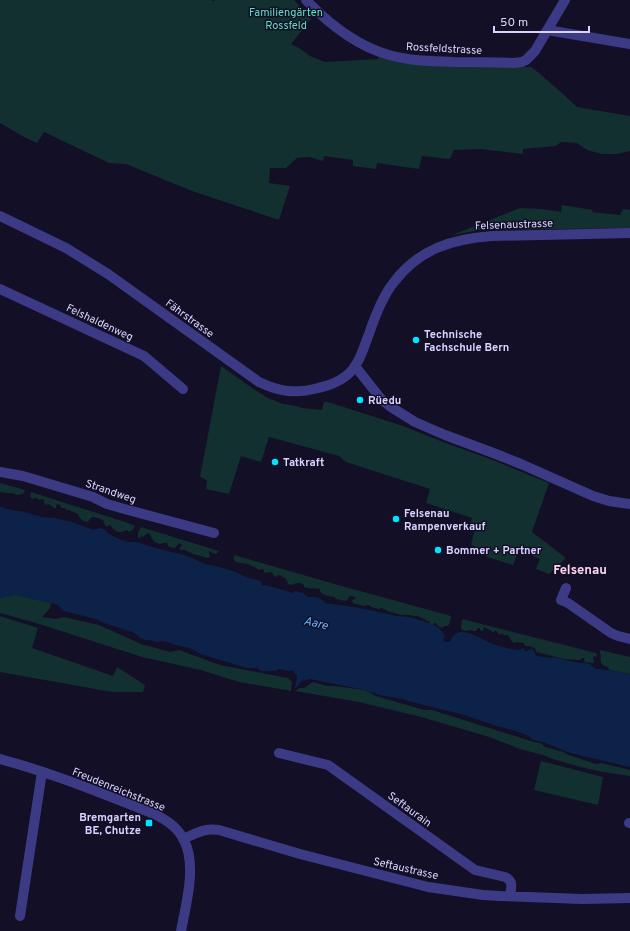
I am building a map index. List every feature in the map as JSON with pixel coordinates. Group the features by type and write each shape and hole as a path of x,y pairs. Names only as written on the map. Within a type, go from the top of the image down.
{"street":[{"name":"Rossfeldstrasse","path":"306,0 333,26 353,39 387,54 416,60 475,62 522,62 529,58 535,51 565,0"},
{"path":"547,30 630,44"},
{"name":"Fährstrasse","path":"0,216 66,248 90,262 253,378 266,385 293,392 329,385 347,376 358,362 362,351"},
{"name":"Felsenaustrasse","path":"362,351 378,311 393,283 408,267 434,248 474,237 630,233"},
{"name":"Felshaldenweg","path":"0,289 144,356 183,389"},
{"path":"355,366 381,399 391,408 415,422 521,464 593,496 609,501 630,504"},
{"name":"Strandweg","path":"0,472 23,476 94,497 107,504 214,534"},
{"path":"566,588 561,600 568,603 614,635 630,639"},
{"name":"Seftaurain","path":"279,753 328,765 475,870 508,878 511,884 510,896"},
{"name":"Freudenreichstrasse","path":"0,759 42,772 159,816 176,829 184,839"},
{"path":"20,916 42,772"},
{"name":"Seftaustrasse","path":"184,839 210,829 219,830 300,854 428,887 483,895 582,899 630,898"},
{"path":"180,931 189,881 190,865 184,839"}],"green space":[{"name":"Familiengärten Rossfeld","path":"0,0 294,0 311,19 291,44 310,56 325,62 378,59 379,57 396,62 453,66 531,67 577,107 630,116 630,151 616,154 602,154 587,150 577,143 561,142 556,146 523,149 523,154 481,149 454,150 450,159 422,156 419,169 377,163 376,169 353,166 353,160 324,156 323,161 309,157 297,158 286,168 270,168 269,183 290,186 279,220 192,191 126,164 109,163 44,132 37,143 0,123"},
{"path":"562,205 593,210 592,212 620,215 623,209 630,210 630,228 481,230 452,235 520,208 561,212"},
{"path":"221,366 268,398 283,404 322,410 324,402 328,402 403,426 549,483 532,532 566,558 549,574 536,569 540,559 519,550 513,565 487,557 478,548 471,545 475,529 470,527 472,518 426,503 430,489 346,462 339,456 269,437 261,462 241,456 229,494 206,489 207,480 200,477"},
{"path":"0,483 25,490 23,494 17,495 0,492"},
{"path":"31,492 135,526 133,530 129,532 127,530 119,532 115,531 110,525 107,527 103,520 94,517 86,522 81,519 77,513 61,508 60,505 57,504 56,508 54,508 49,504 46,505 43,499 33,499 30,497"},
{"path":"141,527 219,551 216,554 210,551 210,557 208,558 185,550 180,550 179,549 182,545 179,543 175,548 169,547 167,543 157,543 148,533 139,538 138,532"},
{"path":"234,555 451,616 450,622 448,626 444,626 442,628 434,623 433,625 430,624 430,622 418,616 401,615 382,608 379,609 369,605 364,606 353,603 352,600 356,597 350,596 346,601 336,599 320,592 320,589 304,587 304,585 299,583 291,585 288,584 286,579 279,575 275,577 271,572 264,573 264,570 262,569 260,570 248,564 235,562"},
{"path":"11,595 51,603 50,608 42,617 56,619 64,617 99,625 141,644 170,652 179,650 220,665 288,678 292,682 291,691 239,682 201,670 142,657 0,613 0,598"},
{"path":"0,616 38,628 32,648 113,676 117,667 145,685 143,692 112,692 0,672"},
{"path":"462,619 596,653 597,657 594,656 593,663 585,662 584,658 580,660 564,659 536,652 535,648 525,646 524,643 512,642 508,635 504,635 502,633 501,635 495,630 493,632 484,627 483,631 478,628 476,631 465,631 461,629"},
{"path":"600,650 630,657 630,674 609,670 608,667 604,666 601,660"},
{"path":"313,682 327,686 365,690 376,696 424,710 432,710 541,743 545,747 561,751 596,764 601,763 630,770 630,776 580,767 425,718 359,702 295,691 299,688 304,688"},
{"path":"541,761 603,777 598,805 534,790"}],"water":[{"name":"Aare","path":"0,506 42,517 72,522 94,530 99,528 104,529 109,534 119,539 185,555 205,564 220,567 261,581 263,586 266,585 293,593 295,591 303,593 308,597 319,598 325,603 409,617 426,622 438,627 445,636 443,639 445,642 450,642 453,636 458,633 469,633 502,647 518,650 524,648 526,652 530,649 534,651 535,655 537,656 554,657 590,664 594,668 598,669 630,674 630,767 570,753 543,742 533,740 529,736 519,732 464,715 402,699 387,697 365,690 310,679 302,681 295,688 297,676 292,670 289,671 279,669 276,671 261,671 257,668 247,668 200,654 194,650 171,643 162,641 157,642 140,638 135,633 96,619 63,611 58,605 17,595 0,598"}],"place":[{"name":"Technische Fachschule Bern","path":"416,340"},
{"name":"Rüedu","path":"360,400"},
{"name":"Tatkraft","path":"275,462"},
{"name":"Felsenau Rampenverkauf","path":"396,519"},
{"name":"Bommer + Partner","path":"438,550"},
{"name":"Bremgarten BE, Chutze","path":"149,823"}],"district":[{"name":"Felsenau","path":"580,569"}]}
